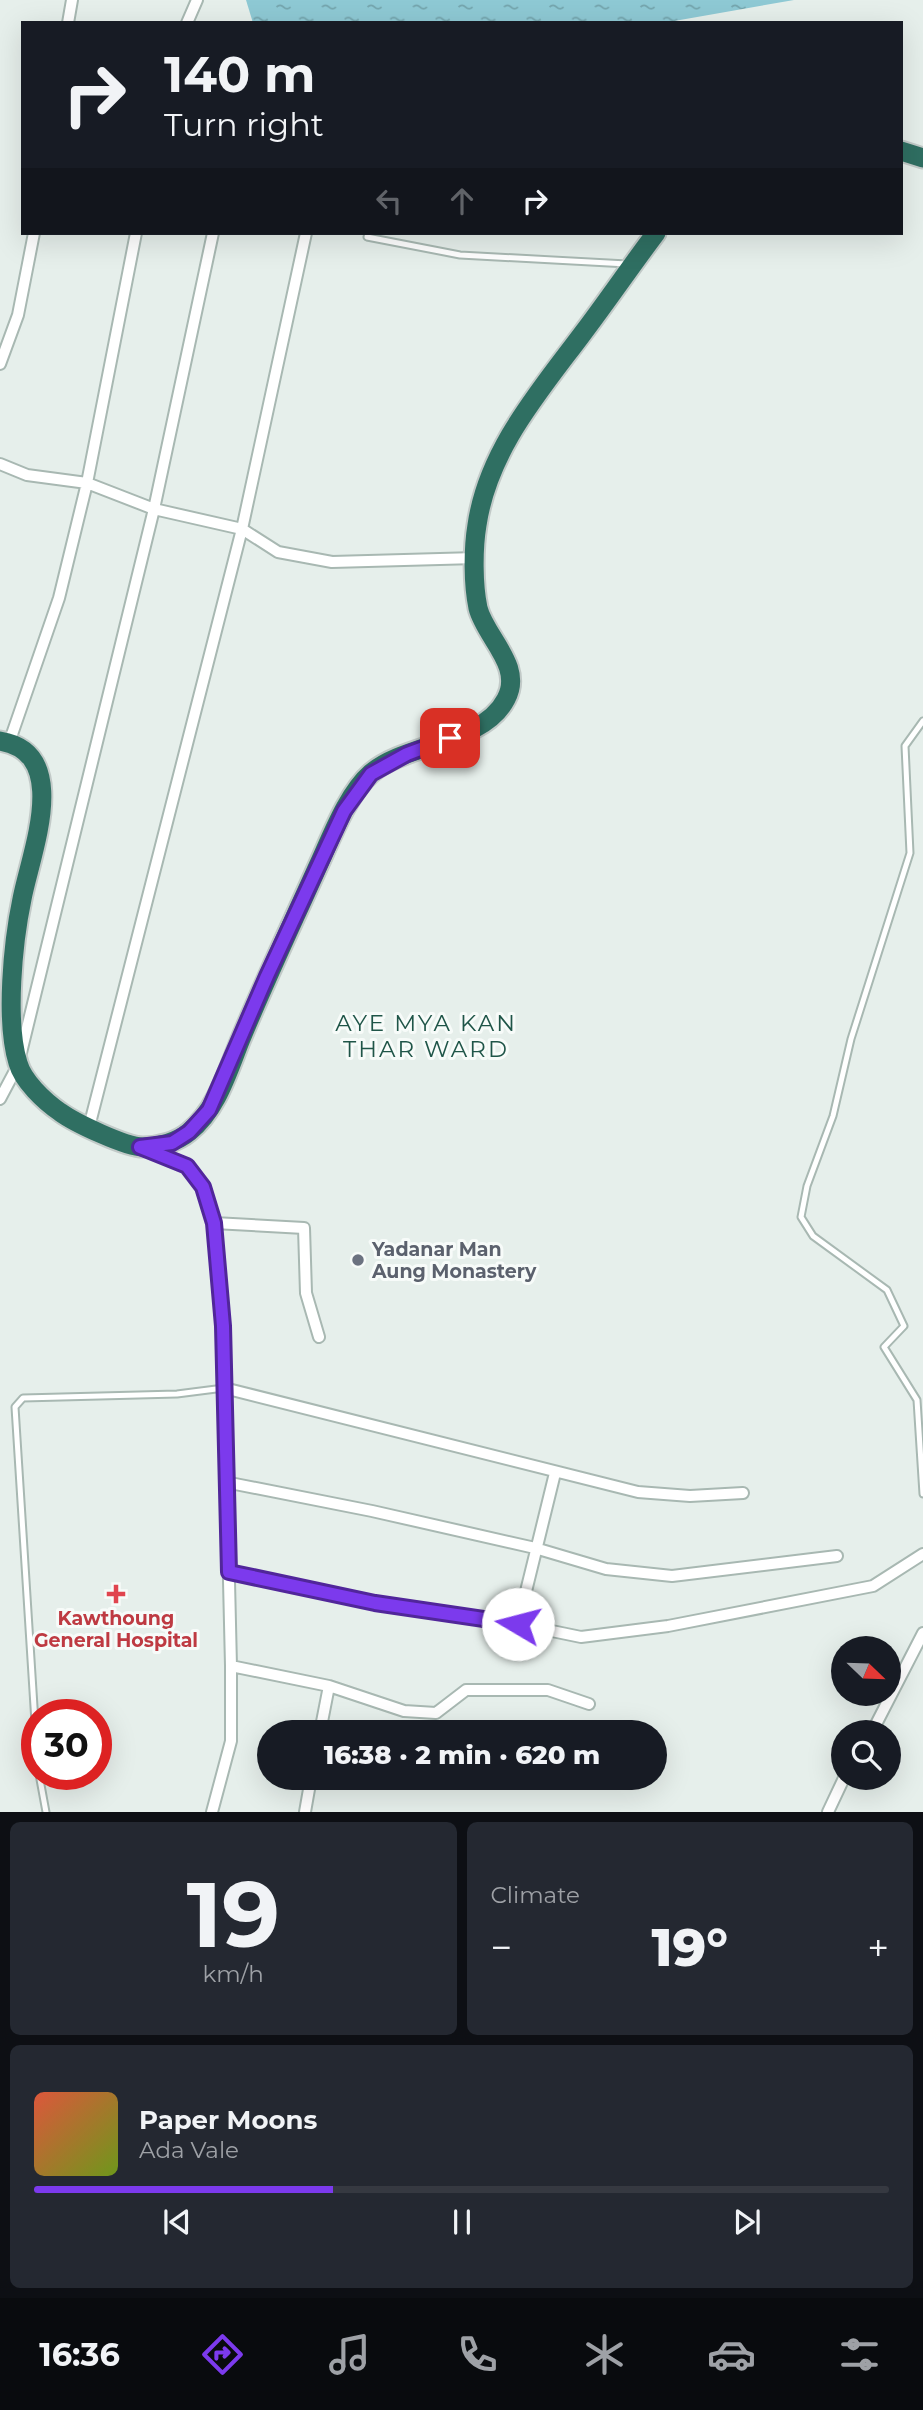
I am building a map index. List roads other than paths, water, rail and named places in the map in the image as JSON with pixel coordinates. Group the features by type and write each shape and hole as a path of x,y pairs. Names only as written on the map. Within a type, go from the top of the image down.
{"highway":[{"path":"903,152 923,158"},
{"path":"5,742 30,757 40,776 43,799 40,829 22,898 15,951 12,1007 18,1065 36,1091 62,1114 140,1147 172,1143 189,1132 209,1110 267,976 344,811 371,774 486,720 506,699 510,678 502,652 479,610 476,558 477,525 494,465 514,425 655,235"}],"street":[{"path":"68,21 72,0"},
{"path":"188,21 197,0"},
{"path":"0,364 18,315 34,235"},
{"path":"5,742 59,598 87,483 136,235"},
{"path":"0,1099 18,1065 155,509 214,235"},
{"path":"89,1127 242,529 306,235"},
{"path":"0,464 27,475 87,483 155,509 242,529 278,552 332,562 476,558"},
{"path":"140,1147 187,1166 203,1187 214,1223 223,1326 231,1666 230,1741 212,1811"},
{"path":"214,1223 304,1228 306,1293 319,1337"},
{"path":"224,1388 638,1492 690,1496 743,1493"},
{"path":"518,1624 555,1473"},
{"path":"225,1482 372,1511 535,1548 606,1569 672,1576 837,1556"},
{"path":"229,1572 375,1603 518,1624 581,1637 668,1626 873,1586 923,1554"},
{"path":"878,1720 923,1633"},
{"path":"231,1666 329,1686 404,1711 436,1713 466,1690 548,1690 589,1704"},
{"path":"322,1720 329,1686"},
{"path":"304,1811 308,1790"},
{"path":"828,1811 838,1790"}],"lane":[{"path":"368,235 460,254 633,264"},
{"path":"923,721 905,746 910,853 851,1039 833,1116 807,1186 801,1217 813,1236 887,1290 904,1326 884,1347 917,1400 923,1493"},
{"path":"34,1699 15,1407 23,1398 177,1394 224,1388"},
{"path":"42,1790 46,1811"}],"water":[{"path":"246,0 794,0 674,21 252,21"}],"place":[{"name":"Yadanar Man Aung Monastery","path":"358,1260"},
{"name":"Kawthoung General Hospital","path":"116,1594"}],"district":[{"name":"AYE MYA KAN THAR WARD","path":"426,1036"}]}
